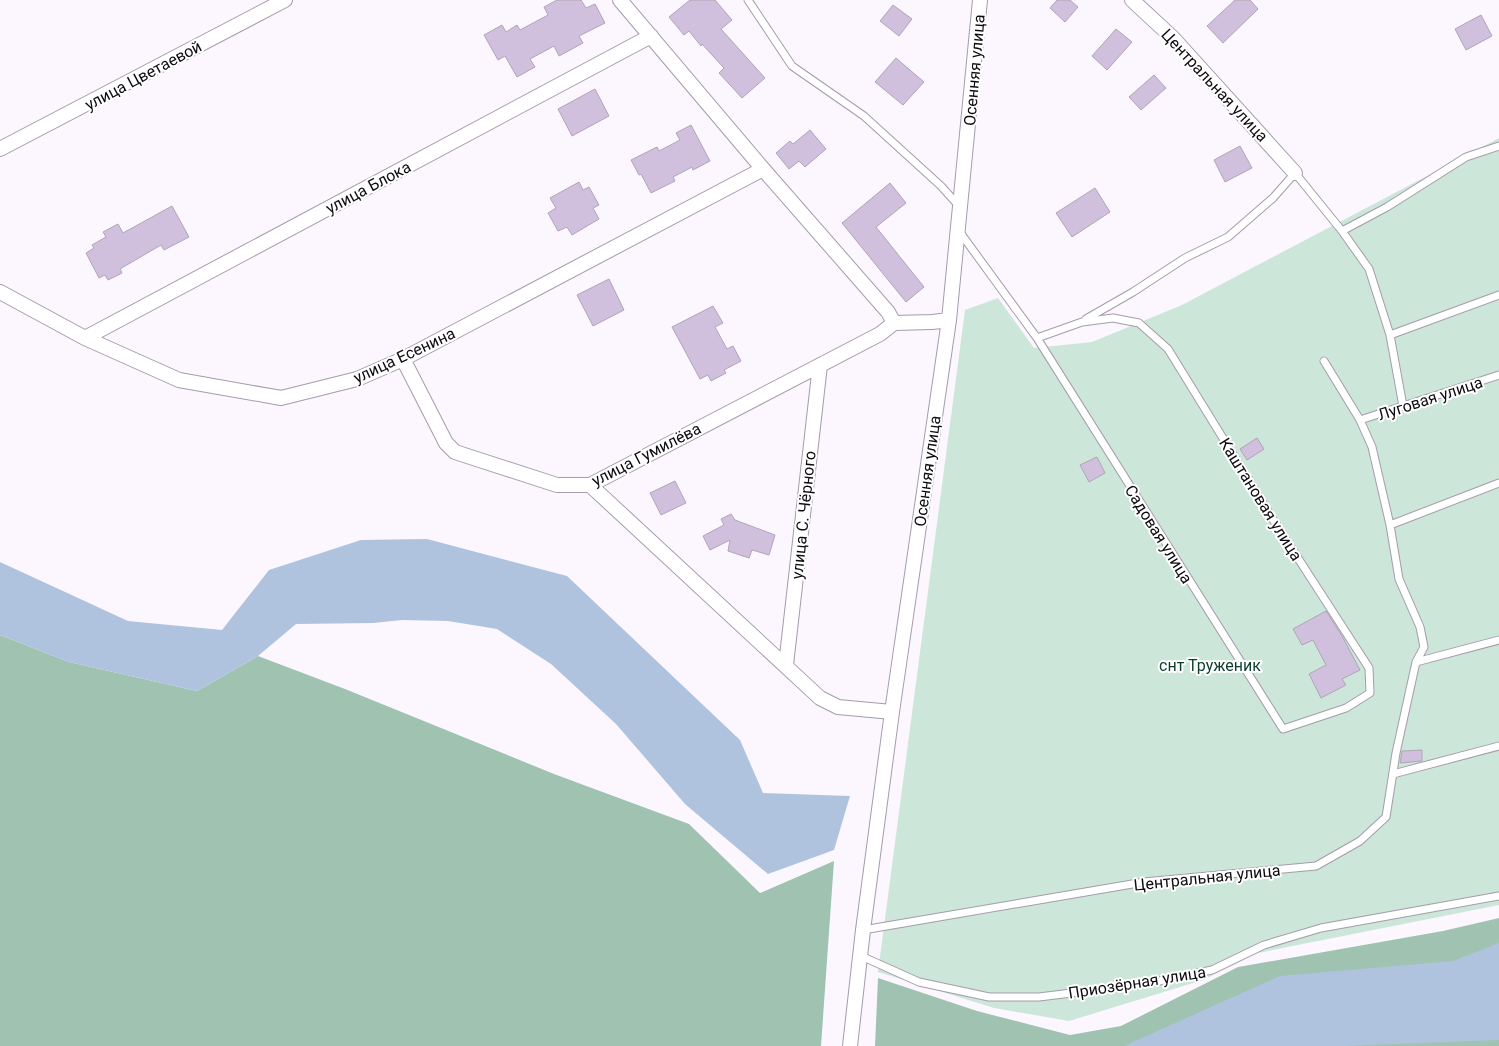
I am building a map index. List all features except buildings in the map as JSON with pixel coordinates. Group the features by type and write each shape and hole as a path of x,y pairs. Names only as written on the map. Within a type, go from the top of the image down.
{"street":[{"name":"улица Цветаевой","path":"0,149 285,0"},
{"path":"620,0 763,169 882,304 894,322 949,320"},
{"name":"Осенняя улица","path":"850,1046 863,930 892,712 949,320 980,0"},
{"name":"Центральная улица","path":"1132,0 1173,38 1295,173"},
{"name":"улица Блока","path":"85,338 651,36"},
{"name":"улица Есенина","path":"0,292 85,338 179,380 281,398 357,379 403,359 763,169"},
{"name":"улица Гумилёва","path":"403,359 446,443 455,452 557,485 590,485 880,334 894,322"},
{"name":"улица С. Чёрного","path":"786,665 820,365"},
{"path":"590,485 820,698 838,707 892,712"}],"lane":[{"path":"748,0 792,66 864,116 941,186 961,208"},
{"path":"1342,231 1387,208 1466,157 1499,146"},
{"path":"1082,322 1185,258 1228,237 1273,198 1295,173 1342,231 1369,269 1390,335 1403,406"},
{"path":"959,231 1037,338"},
{"path":"1390,335 1499,295"},
{"name":"Каштановая улица","path":"1037,338 1082,322 1113,318 1139,323 1168,349 1274,521 1369,668 1370,693 1346,708 1283,729"},
{"name":"Садовая улица","path":"1037,338 1074,400 1283,729"},
{"name":"Центральная улица","path":"863,930 1144,882 1316,866 1360,841 1386,817 1416,662 1424,647 1420,627 1399,579 1390,525 1372,447 1360,420 1324,361"},
{"name":"Луговая улица","path":"1360,420 1499,375"},
{"path":"1390,525 1499,483"},
{"path":"1416,662 1499,640"},
{"path":"1393,774 1499,746"},
{"name":"Приозёрная улица","path":"861,956 919,982 989,997 1038,997 1145,984 1212,970 1264,945 1320,928 1499,896"}],"green space":[{"name":"снт Труженик","path":"1499,138 1499,905 1258,953 1203,980 1069,1021 994,1008 878,972 965,310 998,298 1034,348 1092,342 1182,305"},
{"path":"0,635 69,662 197,691 258,656 345,689 554,774 689,824 760,893 834,861 821,1046 0,1046"},
{"path":"1499,918 1499,1046 875,1046 878,978 977,1011 1070,1035 1121,1026 1238,967 1443,931"}],"water":[{"path":"427,539 567,576 740,740 763,793 850,796 834,850 768,874 685,804 616,724 551,664 497,629 448,621 402,620 373,623 296,624 258,656 197,691 69,662 0,635 0,562 128,621 222,630 269,570 361,540"},
{"path":"1499,943 1499,1040 1345,1046 1124,1046 1280,976 1453,961"}]}
